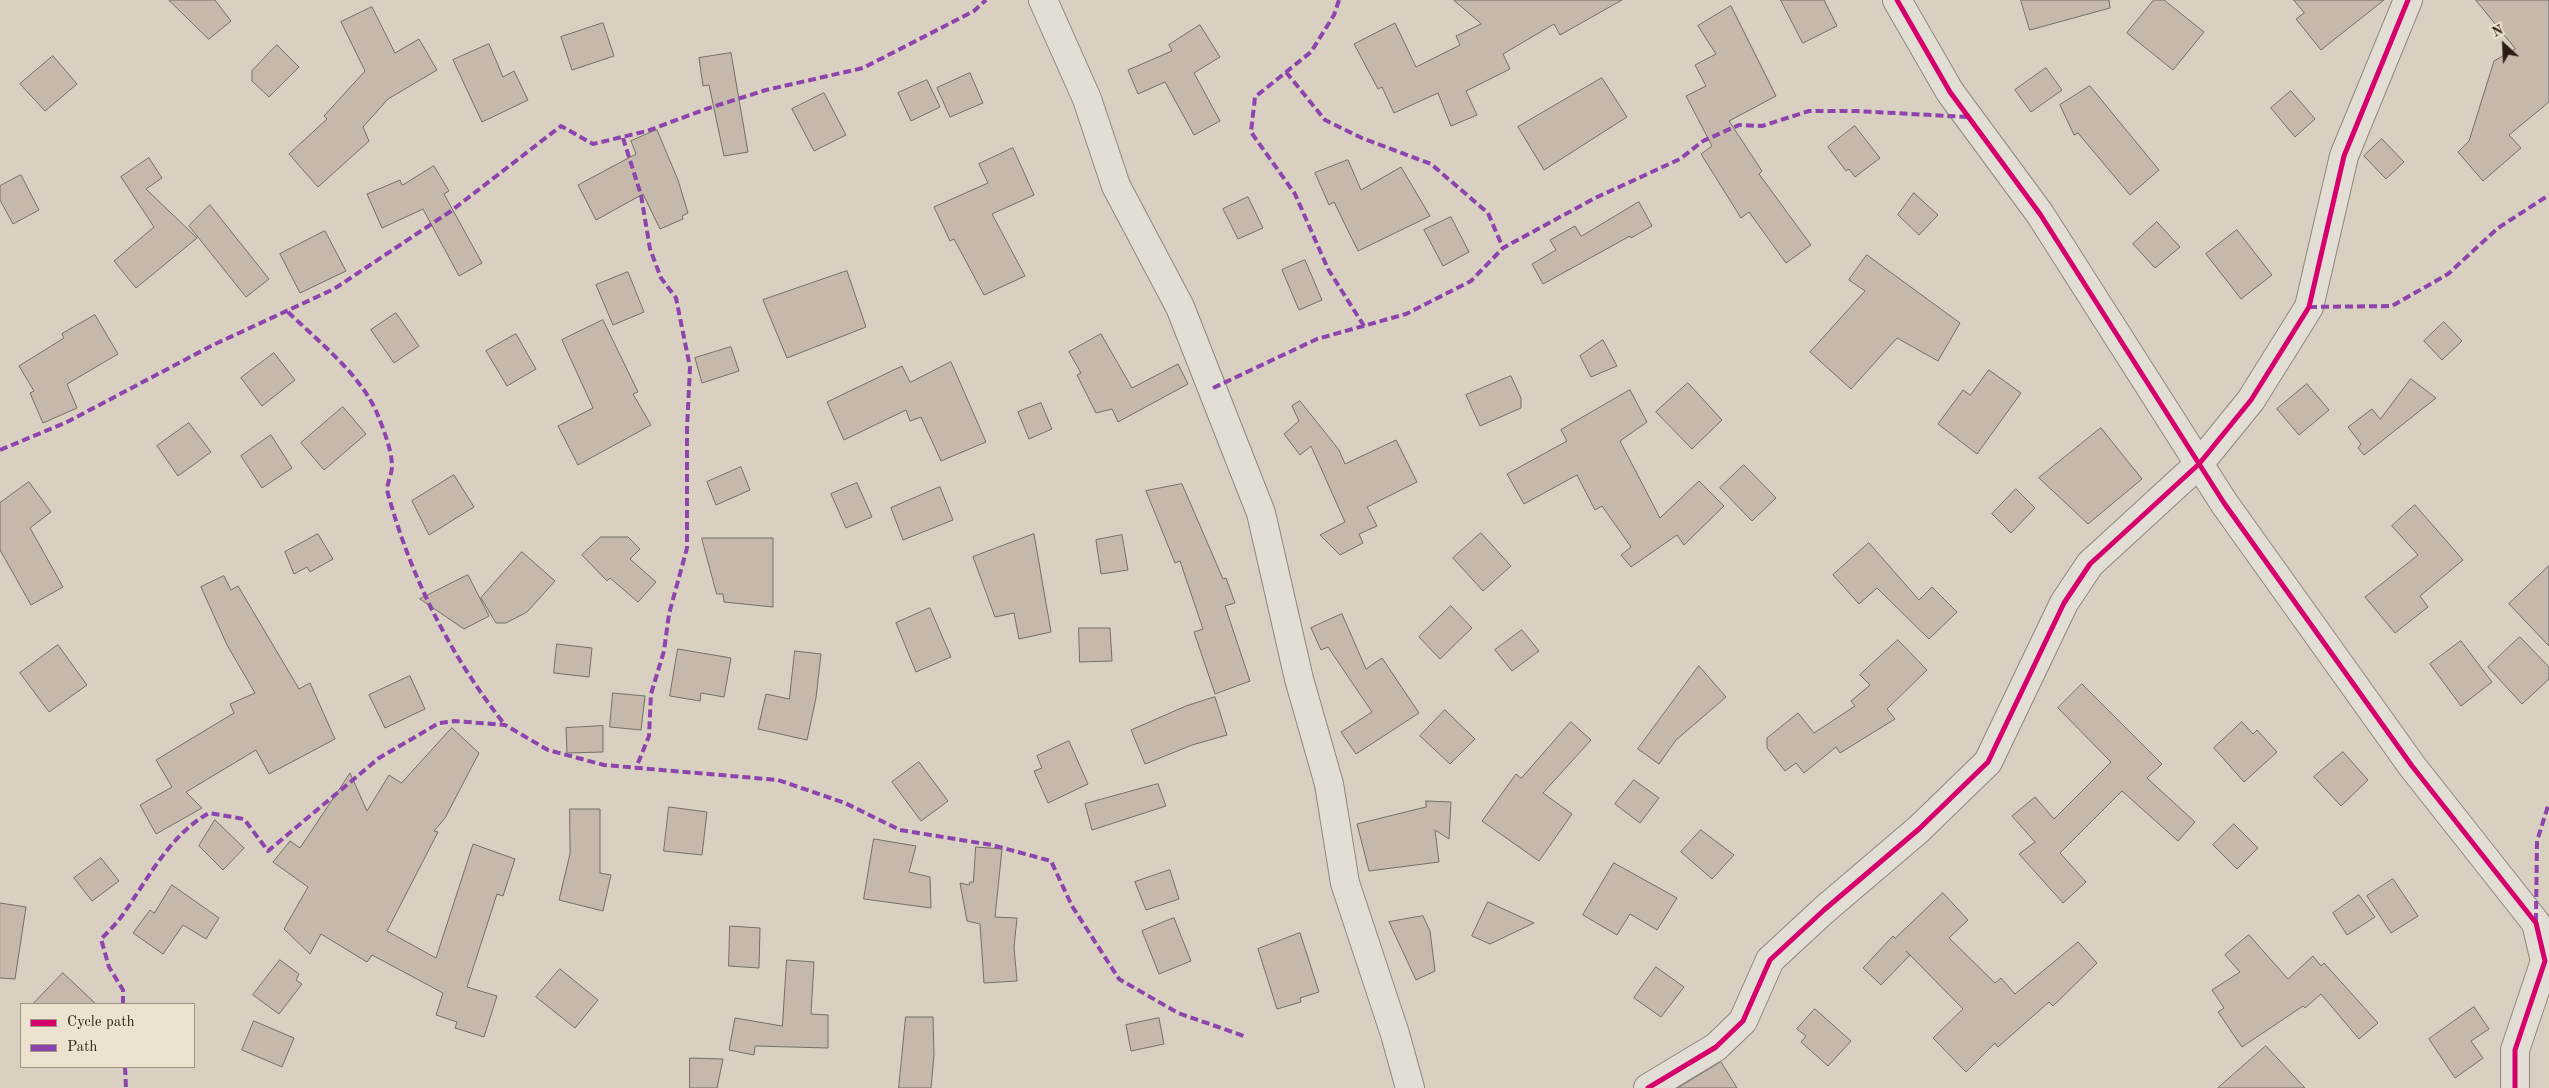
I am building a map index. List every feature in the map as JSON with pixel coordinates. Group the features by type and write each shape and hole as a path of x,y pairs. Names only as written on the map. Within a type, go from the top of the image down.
{"street":[{"path":"1043,0 1088,98 1116,186 1180,307 1261,513 1299,679 1329,784 1345,883 1387,1009 1410,1088"},
{"path":"1897,0 1950,92 2040,214 2224,503 2412,766 2536,923 2547,964 2515,1050 2515,1088"},
{"path":"1648,1088 1716,1047 1743,1021 1770,960 1824,910 1919,829 1988,762 2064,603 2090,564 2199,464 2252,400 2309,307 2344,156 2408,0"}],"building":[{"path":"169,0 215,0 231,21 209,39"},
{"path":"1454,0 1622,0 1560,35 1554,24 1503,54 1510,69 1466,91 1477,115 1451,126 1438,93 1394,113 1382,87 1378,89 1354,44 1395,23 1416,67 1460,45 1456,36 1481,24"},
{"path":"1781,0 1824,0 1837,26 1803,43"},
{"path":"2021,0 2109,0 2110,8 2030,30"},
{"path":"2154,0 2164,0 2204,32 2173,70 2127,33"},
{"path":"2294,0 2384,0 2321,50 2296,19 2304,13"},
{"path":"2476,0 2549,0 2549,102 2509,135 2521,148 2483,181 2458,152 2469,141 2494,61 2515,49"},
{"path":"1731,6 1776,96 1729,121 1762,171 1759,174 1811,245 1786,263 1749,212 1741,218 1701,154 1712,146 1686,96 1706,86 1695,65 1716,54 1698,26"},
{"path":"372,7 395,53 419,39 437,70 388,99 363,127 369,141 318,187 289,154 327,119 324,116 365,71 341,22"},
{"path":"603,23 614,56 572,70 561,37"},
{"path":"1200,25 1220,57 1194,73 1220,121 1194,135 1165,82 1138,94 1128,70 1172,51 1169,45"},
{"path":"489,44 503,77 514,71 528,100 482,122 453,60"},
{"path":"277,45 299,67 269,97 252,81 252,71"},
{"path":"731,53 748,152 724,156 709,85 703,86 699,58"},
{"path":"53,56 77,84 45,111 20,84"},
{"path":"2046,68 2062,90 2031,112 2015,90"},
{"path":"970,73 983,103 950,117 937,88"},
{"path":"1602,78 1627,117 1544,170 1518,127"},
{"path":"927,80 940,107 911,121 898,93"},
{"path":"2090,86 2159,170 2130,195 2078,133 2074,135 2060,105"},
{"path":"2291,91 2315,119 2295,137 2271,108"},
{"path":"824,93 846,135 814,151 792,109"},
{"path":"1855,126 1880,158 1855,177 1849,169 1846,171 1828,147"},
{"path":"657,130 678,180 688,213 682,216 683,219 660,229 643,194 596,220 578,185 636,154 631,141"},
{"path":"2382,139 2404,162 2386,179 2364,156"},
{"path":"1013,148 1034,195 992,214 1025,276 984,295 954,239 950,241 934,207 988,183 979,164"},
{"path":"149,158 162,178 146,189 197,238 136,288 114,261 154,227 121,177"},
{"path":"1348,160 1361,190 1401,167 1430,216 1358,251 1334,202 1329,205 1315,173"},
{"path":"434,166 449,191 444,194 482,263 459,276 423,209 382,228 367,194 400,180 402,185"},
{"path":"21,175 39,210 13,224 0,200 0,186"},
{"path":"1914,193 1938,215 1919,235 1898,215"},
{"path":"1248,197 1263,228 1238,239 1223,209"},
{"path":"1639,202 1652,226 1631,238 1630,236 1543,284 1532,264 1556,250 1550,240 1575,226 1581,236"},
{"path":"210,205 269,279 246,297 189,226"},
{"path":"1451,217 1469,252 1443,266 1424,230"},
{"path":"2157,222 2180,247 2155,268 2133,244"},
{"path":"2237,230 2272,275 2241,299 2206,254"},
{"path":"325,231 346,271 300,293 280,254"},
{"path":"1867,255 1960,323 1938,361 1897,338 1851,389 1810,352 1865,291 1849,280"},
{"path":"1305,260 1322,300 1299,310 1282,270"},
{"path":"847,271 866,327 787,358 763,300"},
{"path":"628,272 644,312 613,325 596,285"},
{"path":"396,313 419,346 394,363 371,330"},
{"path":"95,315 118,354 67,384 77,408 43,423 30,393 34,391 19,366 64,338 62,334"},
{"path":"603,320 638,392 633,394 651,425 578,465 558,426 593,408 562,340"},
{"path":"2444,322 2462,341 2442,360 2424,341"},
{"path":"516,334 536,369 507,386 486,351"},
{"path":"1101,334 1132,388 1178,364 1188,384 1118,422 1112,409 1096,413 1077,375 1081,373 1069,352"},
{"path":"1603,340 1617,366 1591,377 1580,356"},
{"path":"731,347 739,371 702,383 695,358"},
{"path":"274,353 295,380 262,406 241,378"},
{"path":"951,362 986,442 941,461 921,417 910,421 906,410 844,440 827,402 902,366 910,382"},
{"path":"1989,370 2021,393 1977,454 1938,424 1963,390 1970,395"},
{"path":"1511,376 1521,398 1521,408 1480,426 1466,395"},
{"path":"2411,379 2436,398 2364,455 2358,448 2361,444 2348,427 2372,409 2380,419"},
{"path":"1688,383 1722,420 1692,449 1656,412"},
{"path":"2307,384 2329,410 2299,435 2277,409"},
{"path":"1630,390 1647,422 1620,441 1660,518 1699,481 1724,506 1684,545 1677,535 1631,567 1621,555 1631,547 1602,506 1595,510 1577,475 1524,504 1507,474 1567,441 1561,430"},
{"path":"1300,401 1339,450 1345,464 1396,440 1417,482 1367,507 1377,526 1359,534 1363,543 1340,555 1320,535 1345,522 1311,446 1300,455 1284,434 1299,421 1292,406"},
{"path":"1041,403 1052,429 1029,439 1018,412"},
{"path":"343,407 366,434 324,470 301,443"},
{"path":"189,423 211,452 178,476 157,446"},
{"path":"2101,428 2142,479 2088,524 2039,478"},
{"path":"271,435 292,468 262,488 241,456"},
{"path":"1744,465 1776,498 1752,521 1720,488"},
{"path":"741,467 750,490 716,505 707,482"},
{"path":"454,475 474,507 429,535 412,501"},
{"path":"29,482 51,512 30,528 63,587 31,605 0,550 0,503"},
{"path":"857,483 872,517 846,528 831,494"},
{"path":"1182,484 1223,579 1226,578 1235,603 1225,606 1250,681 1215,694 1194,632 1203,629 1180,561 1175,563 1146,491"},
{"path":"940,487 953,520 903,540 891,508"},
{"path":"2016,489 2035,508 2011,533 1992,514"},
{"path":"2415,505 2463,560 2420,596 2428,607 2395,633 2365,597 2418,555 2392,526"},
{"path":"1481,533 1511,566 1483,591 1453,558"},
{"path":"318,534 333,559 310,572 307,567 294,574 285,552"},
{"path":"1034,534 1051,632 1019,639 1014,613 995,617 973,557"},
{"path":"1122,535 1128,570 1101,574 1096,540"},
{"path":"601,537 628,537 640,549 630,559 656,582 638,602 610,578 607,581 582,555"},
{"path":"702,538 773,538 773,607 724,602 723,594 717,594"},
{"path":"1869,543 1919,600 1932,587 1957,612 1929,639 1877,588 1859,604 1833,575"},
{"path":"522,552 555,581 527,612 506,623 496,623 481,598"},
{"path":"2549,566 2549,646 2509,604"},
{"path":"468,575 489,616 464,629 420,599"},
{"path":"224,576 231,590 238,586 299,689 310,683 335,739 269,774 256,750 186,792 202,808 156,834 140,805 172,787 156,760 234,713 230,704 255,693 227,645 201,587"},
{"path":"1451,606 1472,628 1440,659 1419,637"},
{"path":"930,608 951,657 916,672 896,623"},
{"path":"1342,614 1366,669 1382,658 1419,713 1356,754 1341,732 1372,712 1328,647 1321,650 1311,628"},
{"path":"1079,628 1110,628 1112,661 1080,662"},
{"path":"1522,630 1539,651 1512,671 1495,650"},
{"path":"2520,637 2549,667 2549,679 2522,704 2488,667"},
{"path":"1898,640 1927,670 1887,709 1895,719 1840,753 1836,747 1804,773 1796,763 1785,771 1767,748 1767,738 1798,713 1814,733 1855,706 1851,701 1870,685 1860,675"},
{"path":"2461,641 2492,682 2461,706 2430,664"},
{"path":"557,644 592,648 589,677 554,673"},
{"path":"58,645 87,685 49,712 20,673"},
{"path":"678,649 731,658 724,697 701,693 700,701 670,696"},
{"path":"795,651 821,654 816,698 807,740 758,729 766,694 789,699"},
{"path":"1699,666 1726,697 1676,740 1659,764 1638,749"},
{"path":"410,676 425,709 385,728 369,695"},
{"path":"2082,684 2162,764 2147,778 2195,822 2178,841 2122,791 2060,853 2086,882 2063,903 2019,854 2035,842 2012,816 2035,797 2054,819 2111,762 2058,708"},
{"path":"613,693 645,696 641,730 610,727"},
{"path":"1215,697 1227,735 1192,745 1145,764 1131,730 1186,706"},
{"path":"1445,710 1475,739 1450,764 1420,736"},
{"path":"1571,722 1591,740 1543,793 1572,814 1539,861 1482,821 1516,774 1521,778"},
{"path":"2242,722 2253,734 2257,730 2277,752 2244,782 2214,748"},
{"path":"603,726 603,752 567,753 566,728"},
{"path":"452,728 479,753 445,818 434,831 438,832 387,931 436,958 473,844 515,859 503,896 497,894 467,987 497,996 484,1037 455,1028 457,1022 436,1015 443,993 372,955 367,962 321,934 310,954 284,929 308,887 273,862 290,841 300,848 350,773 367,811 389,775 401,783"},
{"path":"1069,741 1088,784 1048,803 1034,771 1042,768 1037,756"},
{"path":"2343,752 2368,780 2341,806 2314,777"},
{"path":"919,762 948,801 921,821 892,782"},
{"path":"1634,780 1659,798 1640,823 1615,804"},
{"path":"1158,784 1166,806 1092,830 1085,804"},
{"path":"1426,801 1451,802 1449,839 1435,830 1439,862 1369,871 1357,824 1426,807"},
{"path":"669,807 707,812 702,855 664,851"},
{"path":"570,809 600,809 600,873 611,875 603,911 559,900 570,854"},
{"path":"215,820 244,848 223,870 199,846"},
{"path":"2234,824 2258,848 2237,869 2213,845"},
{"path":"1701,830 1734,855 1712,879 1681,852"},
{"path":"874,839 916,846 909,872 930,877 931,908 864,899"},
{"path":"976,847 1002,849 995,917 1017,918 1014,947 1017,981 984,983 980,924 967,921 960,883 969,885 970,882 973,882"},
{"path":"101,858 119,881 92,901 74,878"},
{"path":"1614,863 1677,898 1657,930 1630,914 1617,935 1583,915"},
{"path":"1170,870 1179,899 1146,910 1135,882"},
{"path":"2393,879 2418,916 2391,933 2367,896"},
{"path":"172,885 219,918 206,939 183,925 163,954 133,933 150,910 154,913"},
{"path":"1943,893 1968,920 1949,938 1995,983 2001,978 2015,994 2078,942 2097,963 2053,1006 2049,1002 1998,1047 1995,1043 1966,1072 1933,1038 1963,1009 1910,955 1881,985 1863,968 1893,936 1895,938"},
{"path":"2359,895 2375,917 2347,935 2333,913"},
{"path":"1488,902 1534,923 1490,944 1472,936"},
{"path":"0,903 26,907 15,979 0,978"},
{"path":"1423,916 1430,931 1435,971 1416,980 1389,922"},
{"path":"1174,918 1191,961 1159,974 1142,931"},
{"path":"730,926 760,928 759,968 729,966"},
{"path":"1300,933 1319,992 1300,998 1301,1002 1277,1009 1258,949"},
{"path":"2249,935 2288,979 2313,956 2321,966 2324,963 2378,1023 2359,1039 2321,994 2305,1008 2303,1006 2242,1047 2218,1012 2224,1008 2212,990 2240,972 2225,955"},
{"path":"280,960 299,974 296,980 302,984 279,1014 253,995"},
{"path":"787,960 814,962 811,1014 828,1015 828,1048 755,1046 754,1055 729,1050 735,1018 782,1026"},
{"path":"1656,967 1684,987 1661,1017 1634,998"},
{"path":"560,969 598,1000 575,1028 536,997"},
{"path":"63,973 95,1003 34,1003"},
{"path":"2474,1007 2489,1029 2471,1041 2483,1058 2455,1078 2429,1039"},
{"path":"1815,1009 1851,1041 1828,1066 1801,1042 1806,1036 1797,1029"},
{"path":"906,1017 933,1017 934,1055 931,1088 899,1088"},
{"path":"1159,1018 1164,1044 1131,1051 1126,1025"},
{"path":"254,1021 294,1038 282,1067 242,1050"},
{"path":"2266,1046 2305,1088 2218,1088"},
{"path":"690,1058 723,1059 717,1088 690,1088"},
{"path":"1721,1062 1737,1088 1678,1088"}],"marked path":[{"path":"0,450 67,422 213,345 334,289 451,211 561,126 593,144 647,131 706,109 766,90 863,68 974,11 986,0"},
{"path":"1339,0 1334,15 1311,52 1255,97 1251,132 1295,194 1328,269 1364,326"},
{"path":"1286,72 1325,120 1362,138 1431,164 1488,213 1503,248"},
{"path":"1213,388 1317,339 1406,314 1471,281 1503,248 1595,198 1680,159 1703,141 1739,125 1762,126 1809,111 1856,111 1968,117"},
{"path":"623,138 641,195 650,249 661,278 676,298 690,367 687,428 687,548 669,614 664,651 651,694 649,736 636,768"},
{"path":"2309,307 2392,306 2448,274 2498,228 2549,195"},
{"path":"288,312 337,359 370,399 377,413 390,451 392,468 387,490 388,494 409,557 421,586 450,644 485,699 505,725"},
{"path":"123,1003 123,990 109,967 101,939 122,916 161,858 195,822 209,813 244,819 268,851 379,758 439,723 455,721 505,725 548,750 604,765 778,780 845,803 900,830 992,845 1051,861 1072,906 1119,979 1178,1013 1244,1036"},
{"path":"2536,921 2537,841 2549,803"},
{"path":"125,1068 126,1088"}],"cycle path":[{"path":"1897,0 1950,92 2040,214 2224,503 2412,766 2536,923 2545,961 2515,1050 2515,1088"},
{"path":"1648,1088 1716,1047 1743,1021 1770,960 1824,910 1919,829 1988,762 2064,603 2090,564 2199,464 2251,400 2309,307 2344,156 2408,0"}]}
